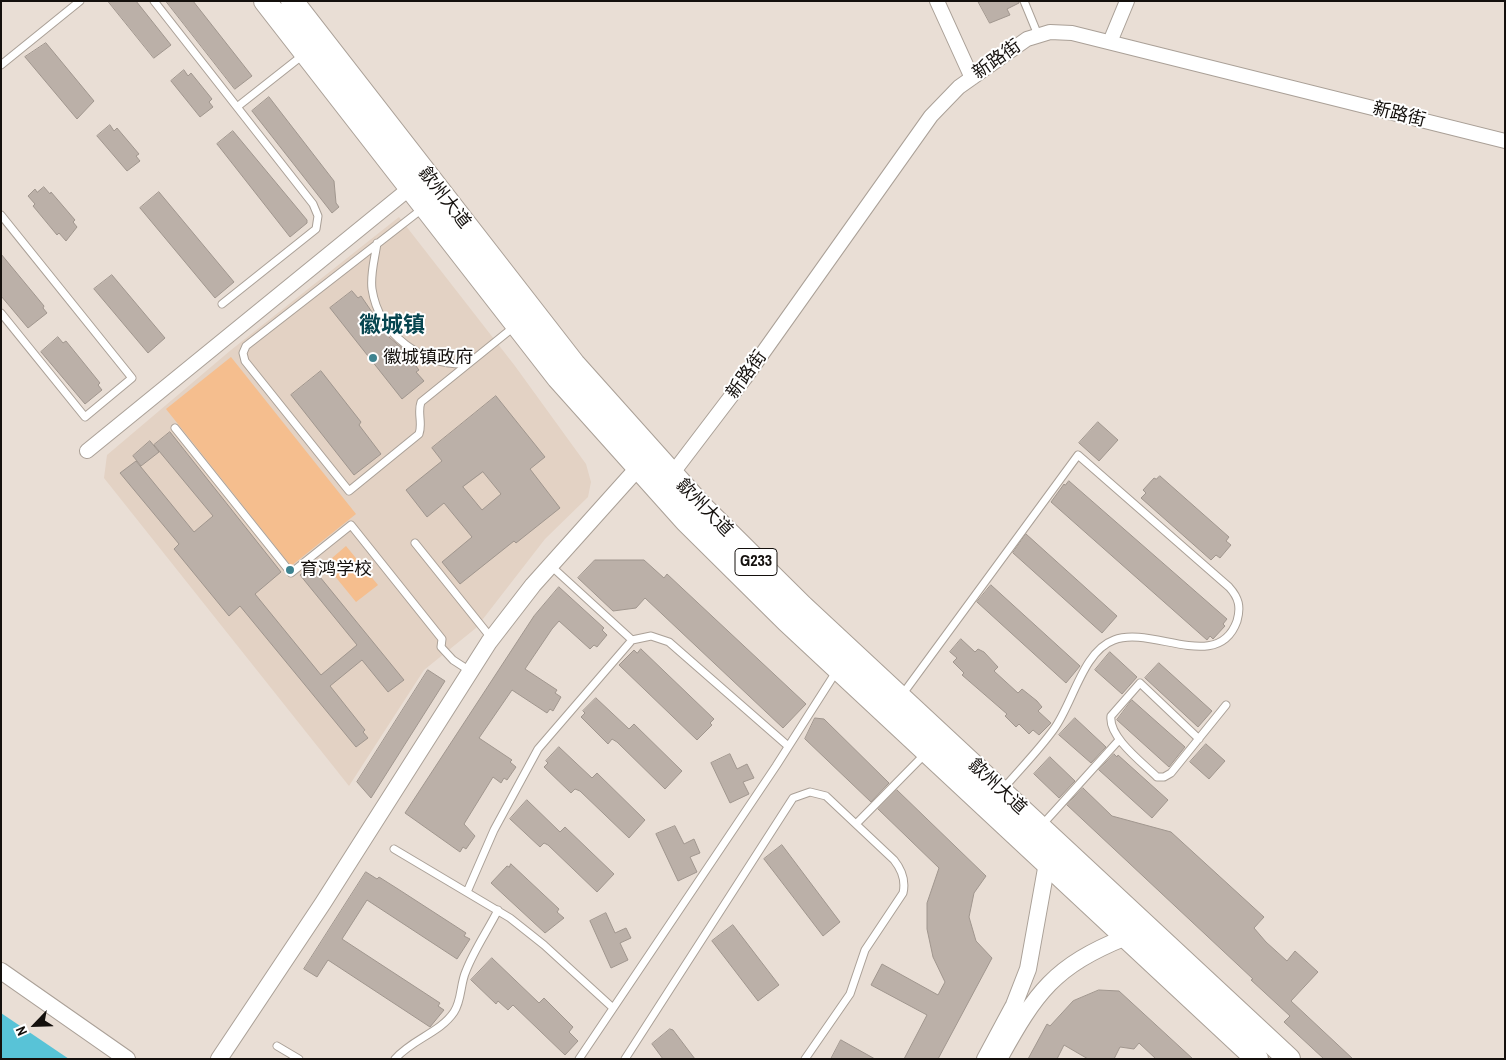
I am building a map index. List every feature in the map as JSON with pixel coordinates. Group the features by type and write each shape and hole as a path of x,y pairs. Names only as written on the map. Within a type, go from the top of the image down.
{"highway":[{"name":"歙州大道","path":"265,1 516,325 637,469 736,572 1257,1059"},
{"name":"歙州大道","path":"292,1 537,317 613,410 672,474 751,557 1289,1059"}],"street":[{"path":"937,1 972,78"},
{"path":"1110,42 1127,1"},
{"name":"新路街","path":"672,474 745,378 931,116 959,87 1027,39 1038,35 1072,33 1505,141"},
{"path":"87,451 410,188"},
{"path":"219,1059 323,904 492,639 550,565 637,469"},
{"path":"985,1059 1014,1005 1028,969 1047,863"},
{"path":"999,1059 1015,1030 1046,985 1081,957 1126,937"},
{"path":"1,971 127,1059"}],"lane":[{"path":"1,65 80,1"},
{"path":"154,1 313,204 319,223 316,229 222,304"},
{"path":"1024,1 1038,35"},
{"path":"237,107 305,53"},
{"path":"424,207 246,346 243,353 245,360 349,491 419,434 422,425 418,412 421,402 516,325"},
{"path":"1,215 132,378 84,417 1,313"},
{"path":"378,243 372,272 372,291 380,312 392,330 410,349 432,361 467,364"},
{"path":"175,428 291,573 351,525 442,639 441,647 453,660 470,671"},
{"path":"900,697 1078,455 1230,586 1241,609 1233,631 1220,643 1206,647 1131,636 1114,640 1101,647 1092,657 1063,716 1001,791"},
{"path":"415,543 492,639"},
{"path":"550,565 632,640"},
{"path":"467,892 494,830 538,748 632,640 651,636 669,642 788,746"},
{"path":"579,1059 838,669"},
{"path":"1199,739 1140,683 1111,716 1112,726 1120,740 1157,777 1161,777 1171,773 1199,739 1226,705"},
{"path":"1040,827 1120,740"},
{"path":"856,824 928,752"},
{"path":"625,1059 793,798 804,793 821,793 899,866 904,880 903,893 865,950 850,994 805,1059"},
{"path":"394,850 498,910 534,936 613,1008"},
{"path":"395,1059 405,1047 443,1024 454,1012 458,1005 465,972 498,910"},
{"path":"277,1046 299,1059"}],"shaded area":[{"path":"399,217 515,366 586,464 591,482 588,497 545,539 476,628 424,670 349,786 104,478 107,455 231,350"},
{"path":"231,357 356,514 291,566 166,409"},
{"path":"346,546 378,585 356,602 325,564"}],"water":[{"path":"1,1013 69,1059 1,1059"}],"building":[{"path":"108,1 136,1 171,45 154,58"},
{"path":"166,1 193,1 252,76 235,89"},
{"path":"978,1 1019,1 1019,3 1007,9 1010,15 990,23"},
{"path":"46,43 94,101 77,119 25,57"},
{"path":"184,70 188,76 191,73 212,99 209,102 213,107 200,117 171,81"},
{"path":"269,97 334,181 336,203 339,207 332,213 252,111"},
{"path":"110,125 114,131 117,128 139,154 136,156 140,161 127,171 97,136"},
{"path":"233,131 307,220 307,223 290,237 217,144"},
{"path":"44,187 50,194 51,192 75,220 73,222 77,227 66,241 59,233 57,235 33,206 35,204 28,196 35,189 37,192"},
{"path":"159,192 234,282 215,298 140,208"},
{"path":"1,254 44,306 43,308 47,313 28,328 1,296"},
{"path":"112,275 165,338 148,353 94,289"},
{"path":"352,291 358,298 361,296 389,337 403,349 419,370 416,372 424,381 402,399 330,308"},
{"path":"58,337 63,343 66,341 100,383 98,385 102,390 85,404 41,352"},
{"path":"321,371 361,422 359,425 381,454 354,475 291,395"},
{"path":"496,396 545,457 530,469 560,508 516,543 514,541 460,584 442,562 472,537 444,503 427,517 406,490 442,461 432,448","holes":["483,472 501,494 482,510 463,487"]},
{"path":"1098,422 1118,440 1099,461 1079,443"},
{"path":"170,432 281,572 255,594 321,675 357,645 300,575 311,566 404,680 388,692 362,660 330,686 365,730 363,732 368,738 356,747 240,606 229,616 174,549 179,544 120,473 136,461 194,532 213,516 154,445"},
{"path":"150,441 159,452 141,466 133,456"},
{"path":"1160,476 1229,537 1226,541 1231,545 1220,558 1216,555 1211,560 1141,498 1146,493 1143,490 1154,478 1156,479"},
{"path":"1069,481 1227,619 1223,624 1225,626 1213,639 1210,636 1207,640 1051,502 1064,484"},
{"path":"1026,534 1117,616 1102,633 1013,553"},
{"path":"595,560 644,560 664,578 667,574 806,704 783,728 645,598 636,608 613,611 578,578"},
{"path":"991,585 1080,666 1066,683 977,602"},
{"path":"559,587 604,628 602,630 607,635 597,647 594,645 590,649 559,621 552,629 525,669 557,690 555,693 561,697 553,711 550,709 547,713 512,690 479,738 512,760 510,762 516,767 507,780 504,778 501,783 493,777 464,824 475,836 466,849 463,847 460,852 405,813 534,616"},
{"path":"961,639 975,652 978,649 984,652 998,667 994,671 1018,693 1022,689 1042,707 1038,711 1051,723 1039,735 1033,730 1029,734 1019,724 1016,727 1005,716 1007,714 962,675 964,673 953,662 957,658 950,652"},
{"path":"641,649 714,719 710,723 712,725 697,740 619,665 634,650 637,653"},
{"path":"1110,652 1137,677 1122,694 1095,670"},
{"path":"1159,663 1212,711 1198,727 1145,678"},
{"path":"428,670 445,681 371,798 357,782"},
{"path":"596,698 629,729 634,724 682,771 665,789 617,742 612,739 608,744 581,717 585,713 583,711"},
{"path":"1132,700 1185,747 1169,767 1117,720"},
{"path":"815,718 824,719 889,783 871,802 805,739"},
{"path":"1075,718 1106,747 1091,763 1059,735"},
{"path":"1206,744 1225,761 1209,779 1190,762"},
{"path":"559,747 592,778 597,773 645,820 629,838 580,791 575,789 571,793 544,767 548,763 546,761"},
{"path":"730,754 737,769 747,764 754,778 743,782 749,794 730,803 711,763"},
{"path":"1114,754 1117,757 1118,755 1168,800 1152,818 1099,770"},
{"path":"1050,757 1075,781 1059,798 1034,774"},
{"path":"1083,788 1112,816 1171,832 1264,917 1254,928 1266,942 1287,961 1295,951 1318,972 1291,1001 1353,1059 1324,1059 1284,1022 1290,1016 1251,980 1253,979 1067,805"},
{"path":"897,790 986,876 974,893 969,917 976,941 992,958 938,1059 904,1059 927,1015 871,985 882,964 938,995 945,982 933,957 927,929 927,903 939,868 878,809"},
{"path":"527,800 560,832 565,827 614,874 597,892 548,845 544,843 540,847 510,819"},
{"path":"675,826 684,844 694,839 700,853 690,857 697,872 678,881 656,834"},
{"path":"782,845 840,922 823,936 764,859"},
{"path":"511,864 559,909 557,912 564,918 545,933 491,883"},
{"path":"366,872 377,879 379,877 398,889 466,933 464,936 470,939 457,959 367,900 342,939 440,1003 438,1006 444,1010 430,1027 328,960 317,977 304,969"},
{"path":"606,913 615,933 626,928 631,938 620,943 628,960 611,968 590,921"},
{"path":"733,925 779,985 758,1001 712,941"},
{"path":"492,958 539,1003 544,998 573,1027 569,1032 578,1041 565,1055 513,1005 508,1010 498,1001 496,1004 471,980"},
{"path":"1099,990 1119,991 1193,1059 1156,1059 1139,1043 1134,1049 1120,1047 1114,1059 1088,1059 1064,1045 1057,1059 1028,1059 1047,1024 1050,1026 1073,1001"},
{"path":"670,1029 673,1030 695,1059 663,1059 652,1044"},
{"path":"841,1040 875,1059 831,1059"}],"place":[{"name":"徽城镇政府","path":"373,358"},
{"name":"育鸿学校","path":"290,570"}],"district":[{"name":"徽城镇","path":"392,326"}]}
